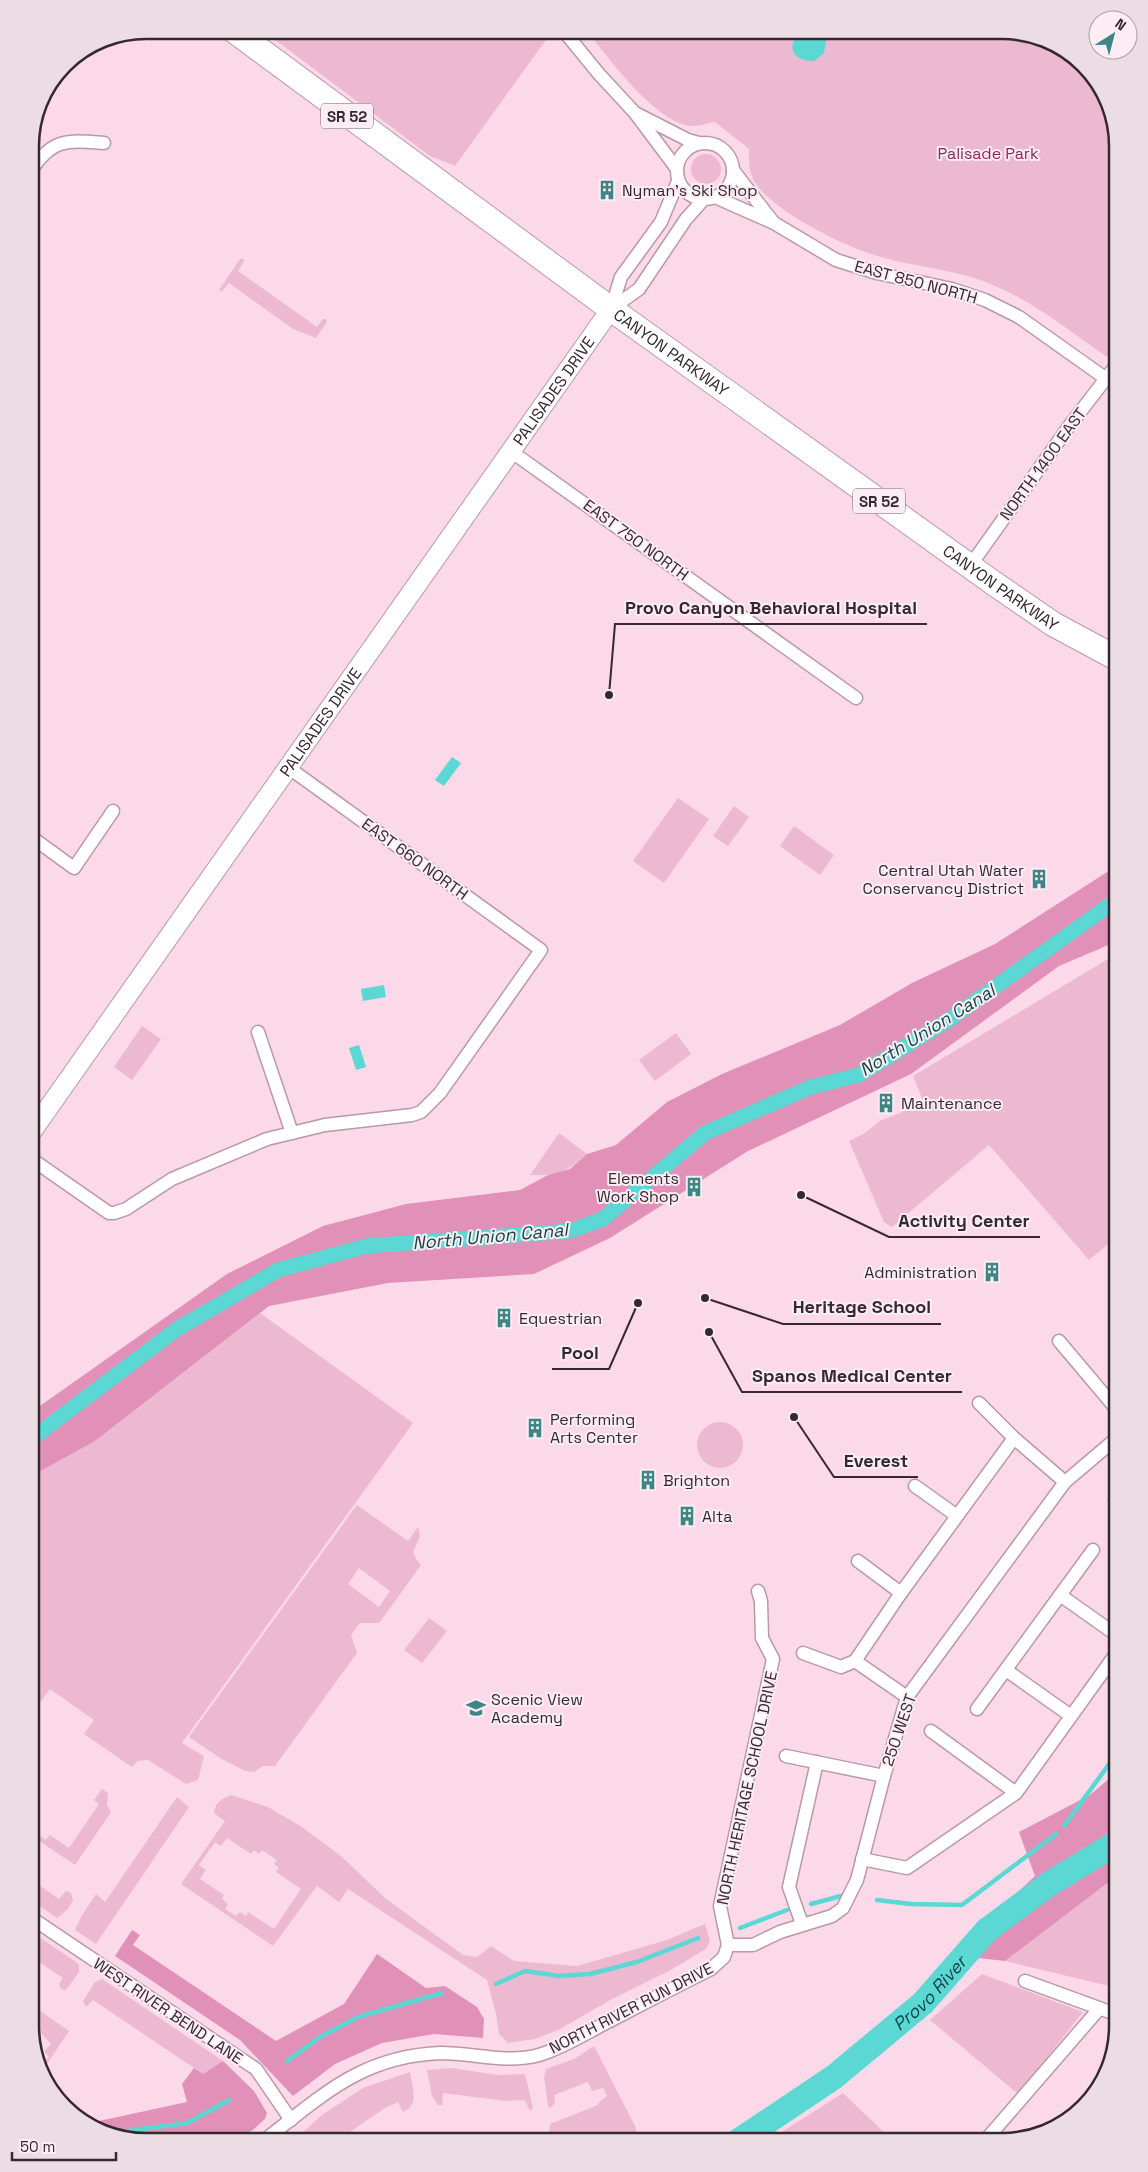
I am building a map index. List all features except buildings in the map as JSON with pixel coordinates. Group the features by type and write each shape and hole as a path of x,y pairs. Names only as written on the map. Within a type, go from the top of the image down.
{"highway":[{"name":"CANYON PARKWAY","path":"245,39 611,309 1040,616 1109,654"}],"street":[{"path":"570,39 635,113 688,194 710,198 728,187 733,170 726,152 718,146 709,143 688,140 635,113"},
{"path":"39,160 53,146 61,142 71,140 104,142"},
{"path":"677,175 678,160 683,152 699,143"},
{"name":"EAST 850 NORTH","path":"733,170 774,223"},
{"name":"PALISADES DRIVE","path":"39,1121 611,309 621,277 661,222 677,175"},
{"name":"PALISADES DRIVE","path":"611,309 640,288 686,219 710,198"},
{"name":"EAST 850 NORTH","path":"710,198 774,223 836,260 877,274 952,289 985,300 1019,317 1105,378"},
{"name":"NORTH 1400 EAST","path":"970,566 1109,373"},
{"name":"EAST 750 NORTH","path":"512,452 856,698"},
{"name":"EAST 660 NORTH","path":"289,768 541,950 440,1093 421,1112 412,1115 325,1125 292,1132"},
{"path":"39,843 74,868 113,811"},
{"path":"39,1164 109,1213 114,1213 126,1209 165,1183 200,1166 245,1147 292,1132 258,1032"},
{"path":"1059,1341 1109,1400"},
{"path":"978,1403 1014,1438 1065,1482"},
{"path":"803,1653 842,1667 855,1660 901,1593 1014,1438"},
{"name":"250 WEST","path":"726,1951 753,1945 802,1924 832,1916 843,1908 857,1880 907,1696 1065,1482 1109,1445"},
{"path":"915,1486 957,1516"},
{"path":"977,1709 1092,1550"},
{"path":"858,1562 901,1593"},
{"name":"NORTH HERITAGE SCHOOL DRIVE","path":"726,1951 720,1906 774,1659 762,1638 761,1601 758,1591"},
{"path":"1060,1595 1109,1630"},
{"path":"855,1660 907,1696"},
{"path":"1006,1670 1070,1716"},
{"path":"862,1859 907,1868 1016,1793 1070,1716 1109,1671"},
{"path":"931,1731 1016,1793"},
{"path":"786,1756 884,1776"},
{"path":"802,1924 790,1887 817,1762"},
{"name":"WEST RIVER BEND LANE","path":"39,1923 256,2069 291,2120"},
{"name":"NORTH RIVER RUN DRIVE","path":"274,2133 315,2100 352,2076 408,2055 443,2053 510,2059 538,2055 565,2045 711,1969 726,1951"},
{"path":"1025,1981 1109,2013"},
{"path":"992,2133 1099,2009"}],"green space":[{"path":"274,39 547,39 455,166 430,156"},
{"name":"Palisade Park","path":"593,39 1009,39 1037,44 1056,53 1078,70 1087,81 1095,92 1106,118 1109,146 1109,354 1107,357 1020,298 988,283 961,274 881,257 830,237 810,226 775,203 762,191 751,175 749,149 715,122 692,126 678,122 663,114 648,102"},
{"path":"706,154 717,158 721,169 717,180 706,184 695,180 691,169 695,158"},
{"path":"240,259 244,259 244,261 238,271 317,327 323,319 326,319 327,322 316,338 293,329 229,283 222,291 219,290"},
{"path":"678,798 709,819 664,883 633,861"},
{"path":"734,806 749,817 728,846 713,836"},
{"path":"794,826 834,855 820,875 780,846"},
{"path":"1109,958 1109,1243 1089,1260 989,1145 892,1227 884,1222 849,1141 865,1133 880,1121 924,1103 913,1076"},
{"path":"142,1026 161,1039 132,1080 114,1067"},
{"path":"676,1033 691,1054 655,1081 639,1060"},
{"path":"559,1133 587,1154 561,1172 548,1175 530,1175"},
{"path":"260,1313 413,1423 182,1743 204,1756 198,1780 186,1784 148,1760 138,1761 132,1767 84,1734 94,1720 50,1689 41,1701 39,1699 39,1472 95,1441"},
{"path":"720,1422 733,1426 739,1432 743,1445 739,1458 733,1464 720,1468 707,1464 701,1458 697,1445 701,1432 707,1426"},
{"path":"357,1505 408,1541 418,1527 420,1536 413,1552 421,1565 380,1622 360,1623 351,1635 357,1653 275,1766 263,1766 254,1772 245,1771 220,1758 189,1737","holes":["359,1568 390,1591 379,1607 348,1584"]},
{"path":"429,1618 447,1631 422,1663 404,1650"},
{"path":"102,1789 108,1793 107,1805 111,1812 75,1865 39,1841 39,1835 46,1840 50,1835 69,1848 99,1804 94,1800"},
{"path":"231,1795 268,1807 302,1827 341,1856 385,1898 463,1955 477,1957 491,1946 514,1961 577,1966 667,1940 705,1924 710,1941 706,1949 669,1971 612,1999 560,2029 535,2039 508,2043 499,2034 487,1980 348,1889 339,1902 317,1886 273,1946 181,1884 225,1821 214,1813 217,1804","holes":["227,1838 251,1854 254,1850 259,1854 262,1850 277,1860 274,1864 279,1868 276,1872 301,1889 274,1929 248,1912 246,1916 240,1912 236,1916 225,1909 228,1904 222,1899 224,1895 200,1879 206,1870 199,1865 215,1842 221,1846"]},
{"path":"177,1797 189,1807 96,1944 75,1930 81,1917 96,1894 105,1902"},
{"path":"1109,1882 1109,1986 1005,1961"},
{"path":"39,1885 59,1899 66,1891 71,1893 73,1900 68,1909 57,1918 39,1905"},
{"path":"39,1937 79,1964 79,1972 66,1990 61,1989 59,1984 63,1978 39,1962"},
{"path":"982,1974 1083,2012 1018,2094 930,2020"},
{"path":"102,1979 223,2061 203,2074 93,2000 86,2007 83,2001 95,1982"},
{"path":"39,2010 69,2031 46,2065 44,2061 49,2057 44,2051 51,2044 39,2031"},
{"path":"594,2046 635,2126 637,2133 550,2133 550,2124 598,2105 607,2096 603,2088 592,2091 588,2082 554,2095 555,2103 551,2108 548,2106 544,2077 546,2069 574,2059"},
{"path":"452,2068 498,2075 525,2074 533,2108 530,2111 525,2100 505,2101 443,2093 442,2105 438,2105 432,2096 427,2070"},
{"path":"410,2072 414,2095 412,2105 403,2112 398,2102 385,2108 348,2133 302,2133 322,2115 363,2088"},
{"path":"843,2093 885,2133 780,2133"}],"shaded area":[{"path":"1109,871 1109,945 1059,966 911,1074 748,1151 610,1238 534,1274 388,1283 269,1306 95,1441 39,1472 39,1407 227,1274 323,1226 406,1204 520,1190 548,1175 570,1169 587,1154 616,1145 667,1102 722,1074 840,1025 912,983 995,944"},
{"path":"1109,1779 1109,1882 1005,1961 951,1955 1035,1876 1019,1832 1090,1795"},
{"path":"132,1930 140,1935 133,1945 276,2041 344,2004 377,1954 426,1988 445,1986 477,2007 484,2019 483,2038 434,2034 382,2043 335,2064 293,2096 240,2040 115,1956"},
{"path":"223,2061 254,2091 267,2113 265,2119 247,2133 139,2133 118,2130 97,2121 187,2102 182,2084 194,2068 203,2074"}],"water":[{"path":"794,39 826,39 824,53 815,61 807,61 796,56 792,47"},
{"path":"452,757 461,763 444,786 435,780"},
{"path":"384,985 386,997 363,1001 361,989"},
{"path":"359,1045 366,1067 356,1070 349,1048"}],"waterway":[{"name":"North Union Canal","path":"39,1433 177,1329 278,1270 367,1246 570,1231 603,1219 705,1133 811,1087 859,1075 953,1017 1109,905"},
{"path":"1064,1826 1109,1764"},
{"path":"877,1900 911,1904 962,1905 1056,1834"},
{"name":"Provo River","path":"750,2133 834,2077 923,2003 987,1930 1049,1884 1109,1847"},
{"path":"811,1904 841,1896"},
{"path":"740,1928 787,1910"},
{"path":"496,1984 525,1971 559,1976 590,1974 637,1962 698,1938"},
{"path":"287,2061 320,2037 358,2017 442,1993"},
{"path":"126,2131 187,2123 229,2100"}],"place":[{"name":"Nyman's Ski Shop","path":"607,190"},
{"name":"Provo Canyon Behavioral Hospital","path":"609,695"},
{"name":"Central Utah Water Conservancy District","path":"1039,879"},
{"name":"Maintenance","path":"886,1103"},
{"name":"Elements Work Shop","path":"694,1187"},
{"name":"Activity Center","path":"801,1195"},
{"name":"Administration","path":"992,1272"},
{"name":"Heritage School","path":"705,1298"},
{"name":"Pool","path":"638,1303"},
{"name":"Equestrian","path":"504,1318"},
{"name":"Spanos Medical Center","path":"709,1332"},
{"name":"Everest","path":"794,1417"},
{"name":"Performing Arts Center","path":"535,1428"},
{"name":"Brighton","path":"648,1480"},
{"name":"Alta","path":"687,1516"},
{"name":"Scenic View Academy","path":"476,1708"}]}
